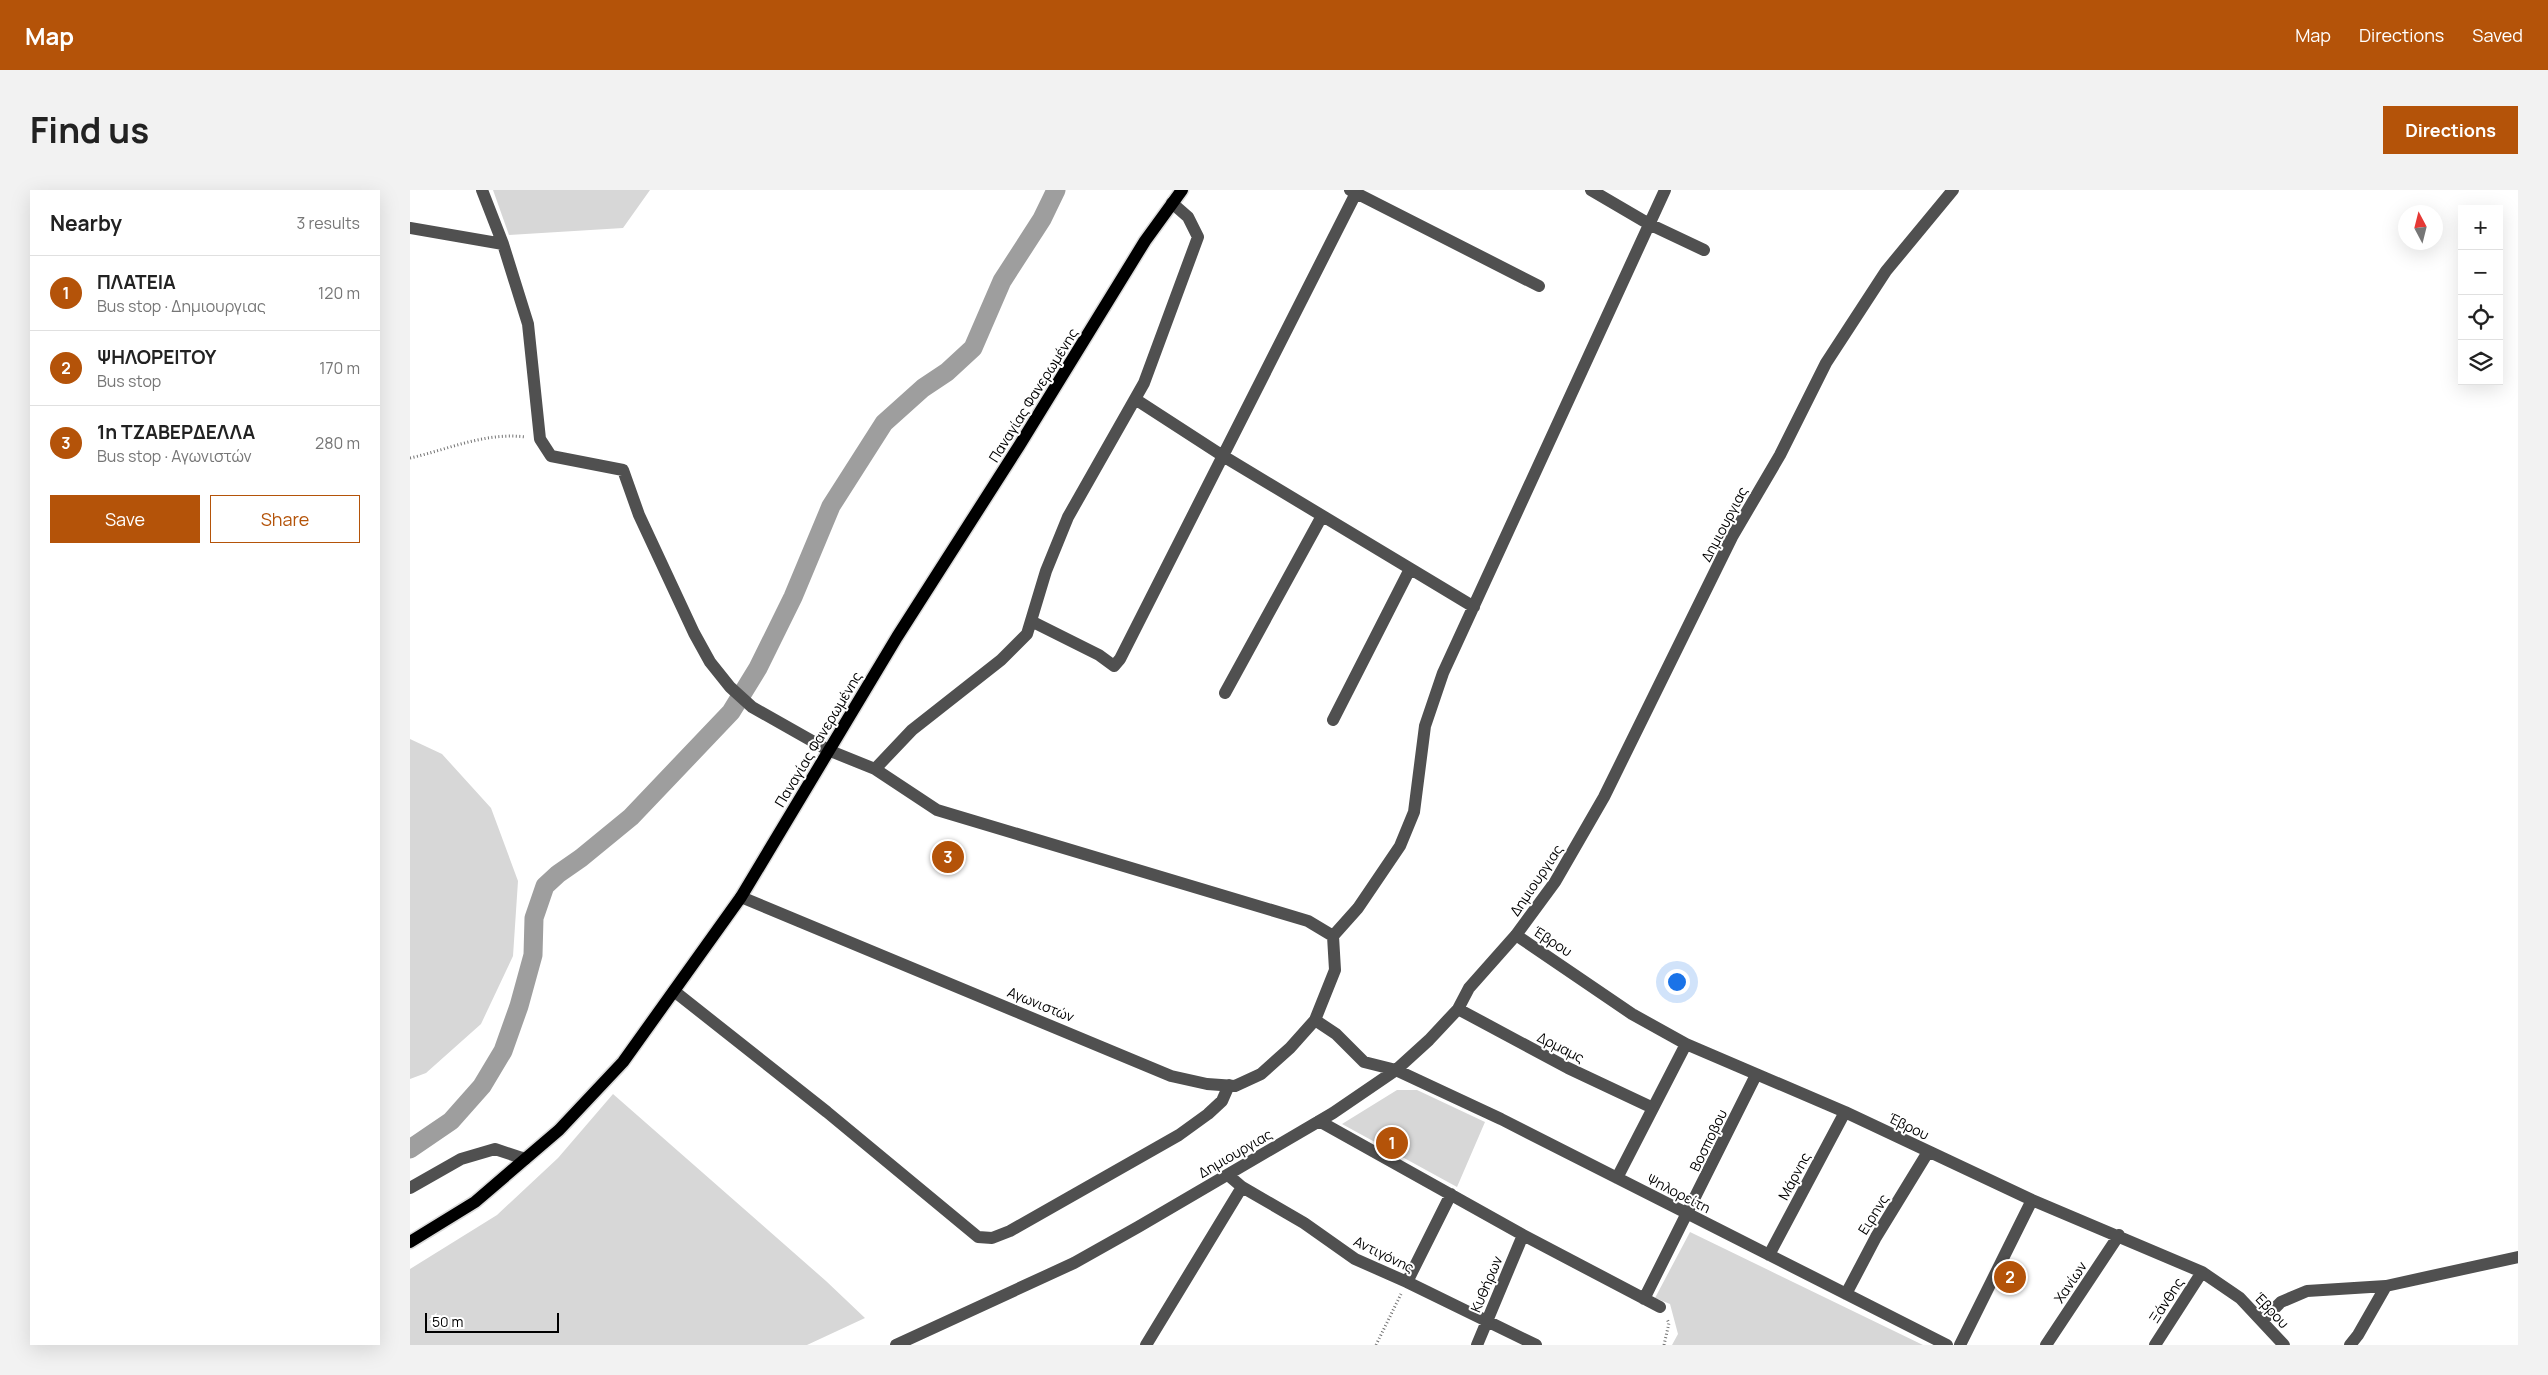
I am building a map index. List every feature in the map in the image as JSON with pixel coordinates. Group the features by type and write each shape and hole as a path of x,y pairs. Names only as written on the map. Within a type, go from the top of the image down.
{"main road":[{"name":"Παναγίας Φανερωμένης","path":"410,1242 475,1202 559,1130 623,1062 741,897 828,750 1145,241 1182,190"}],"street":[{"path":"482,190 528,324 540,439 551,456 623,470 639,515 694,633 710,662 730,687 752,707 828,750 874,769 937,810 1308,921 1333,936 1358,908 1400,846 1414,812 1425,726 1443,673 1665,190"},
{"path":"1591,190 1649,224 1704,250"},
{"name":"Δημιουργιας","path":"896,1345 1074,1263 1319,1121 1396,1070 1429,1040 1458,1009 1469,988 1516,935 1555,882 1604,797 1732,537 1780,455 1826,363 1886,271 1953,190"},
{"path":"1031,621 1099,655 1114,666 1120,659 1223,456 1353,192 1539,286"},
{"path":"874,769 912,730 1001,660 1027,634 1046,571 1068,517 1144,383 1198,237 1188,217 1172,203"},
{"path":"410,228 502,244"},
{"path":"1135,399 1223,456 1474,607"},
{"path":"1225,693 1322,516"},
{"path":"1333,720 1410,569"},
{"name":"Αγωνιστών","path":"741,897 1171,1076 1207,1084 1235,1086 1261,1074 1290,1048 1315,1020 1335,970 1333,936"},
{"name":"Έβρου","path":"1516,935 1632,1014 1686,1044 1845,1112 2032,1200 2119,1235 2202,1272 2240,1298 2284,1345"},
{"path":"674,990 827,1112 978,1237 992,1238 1010,1231 1179,1135 1208,1114 1222,1101 1229,1085"},
{"name":"Δρμαμς","path":"1458,1009 1568,1068 1653,1108"},
{"name":"Ψηλορείτη","path":"1315,1020 1336,1034 1364,1062 1396,1070 1617,1178 1947,1345"},
{"path":"1617,1178 1686,1044"},
{"name":"Βοσποβου","path":"1644,1299 1688,1215 1756,1075"},
{"name":"Μάρνης","path":"1769,1255 1845,1112"},
{"path":"1319,1121 1523,1235 1660,1308"},
{"path":"410,1188 461,1159 495,1150 525,1159"},
{"name":"Ειρηνς","path":"1846,1294 1876,1237 1928,1152"},
{"name":"Αντιγόνης","path":"1228,1174 1242,1187 1304,1223 1355,1259 1407,1282 1536,1345"},
{"path":"1146,1345 1242,1187"},
{"path":"1407,1282 1451,1194"},
{"path":"1960,1345 2032,1200"},
{"name":"Κυθήρων","path":"1476,1345 1523,1235"},
{"name":"Χανίων","path":"2046,1345 2119,1235"},
{"path":"2262,1321 2281,1302 2307,1291 2386,1286 2518,1257"},
{"name":"Ξάνθης","path":"2155,1345 2202,1272"},
{"path":"2350,1345 2358,1335 2386,1286"}],"path":[{"path":"410,458 475,439 518,436 540,439"},
{"path":"1376,1345 1407,1282"},
{"path":"1660,1308 1669,1323 1664,1345"}],"shaded area":[{"path":"493,190 650,190 623,228 509,235"},
{"path":"410,739 442,754 491,808 518,881 513,956 481,1024 426,1073 410,1079"},
{"path":"1397,1090 1417,1090 1485,1122 1457,1187 1342,1124"},
{"path":"613,1094 826,1281 865,1318 807,1345 410,1345 410,1269 497,1215 558,1158"},
{"path":"1690,1232 1923,1345 1672,1345 1678,1334 1670,1304 1655,1298"}],"waterway":[{"path":"410,1149 451,1121 482,1086 503,1051 519,1006 533,955 534,918 545,886 631,817 731,712 758,668 793,597 831,506 884,423 923,388 947,372 973,348 1002,281 1042,219 1056,190"}],"place":[{"name":"1η ΤΖΑΒΕΡΔΕΛΛΑ","path":"948,857"},
{"name":"ΠΛΑΤΕΙΑ","path":"1392,1143"},
{"name":"ΨΗΛΟΡΕΙΤΟΥ","path":"2010,1277"}]}
